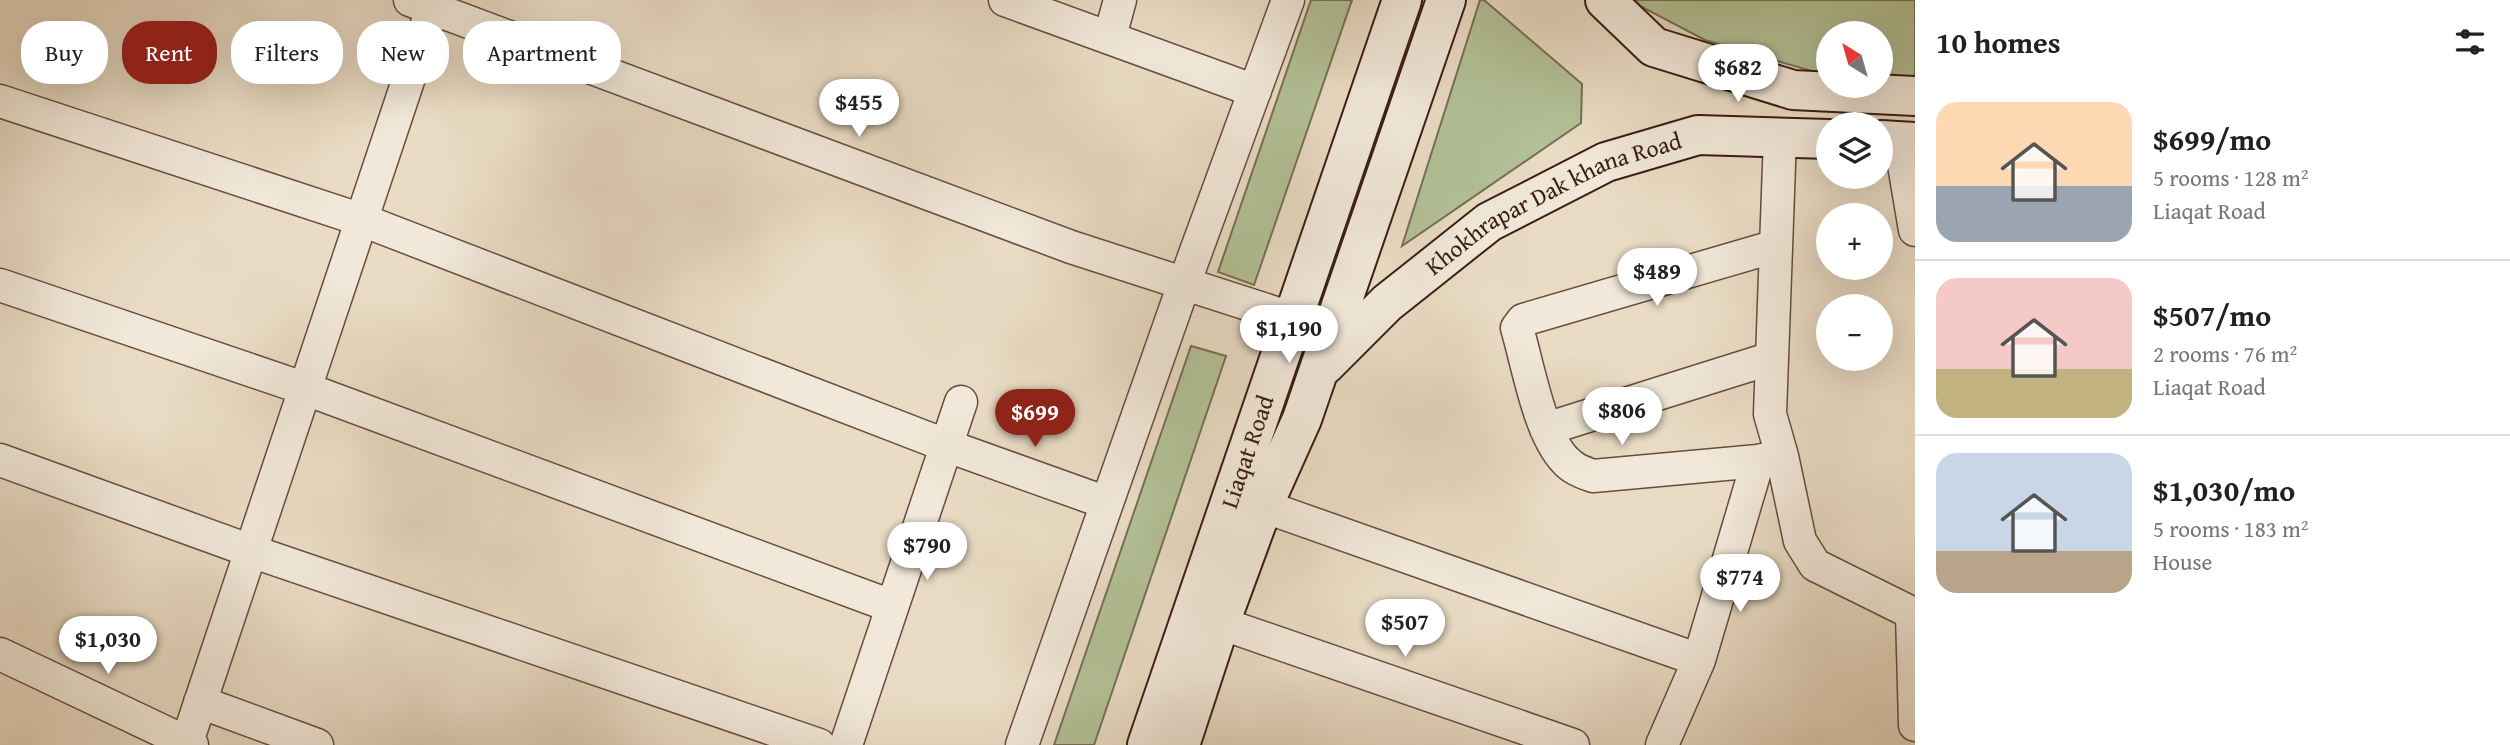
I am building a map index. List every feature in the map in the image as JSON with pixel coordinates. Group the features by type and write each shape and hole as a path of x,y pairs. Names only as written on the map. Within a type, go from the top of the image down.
{"main road":[{"name":"Liaqat Road","path":"1178,743 1294,319 1402,0"},
{"path":"1178,743 1263,506 1302,419 1446,0"},
{"path":"1605,0 1654,47 1793,90 1915,96"},
{"name":"Khokhrapar Dak khana Road","path":"1318,372 1387,303 1489,222 1606,162 1698,135 1816,138"}],"street":[{"path":"1005,0 1255,91"},
{"path":"1110,36 1120,0"},
{"path":"1022,745 1184,284 1288,0"},
{"path":"0,654 190,744 200,702 362,220 426,2 1071,247 1294,319"},
{"path":"0,101 362,220 945,445 1107,503"},
{"path":"1662,745 1699,660 1770,458 1780,137"},
{"path":"1899,141 1915,230"},
{"path":"1770,458 1593,476 1578,471 1564,459 1546,429 1517,328 1523,320 1776,246"},
{"path":"0,285 306,389 891,606"},
{"path":"1546,429 1772,358"},
{"path":"845,745 961,402"},
{"path":"1770,458 1800,541 1815,565 1913,613 1915,725"},
{"path":"0,460 251,551 819,745"},
{"path":"1263,506 1699,660"},
{"path":"1220,623 1573,745"},
{"path":"200,702 317,745"}],"green space":[{"path":"1311,0 1352,0 1254,285 1218,272"},
{"path":"1480,0 1484,0 1582,84 1581,123 1402,246"},
{"path":"1635,0 1915,0 1915,79 1894,78 1894,21 1816,21 1816,72 1705,40 1640,6"},
{"path":"1191,346 1226,356 1094,745 1054,745"}]}
